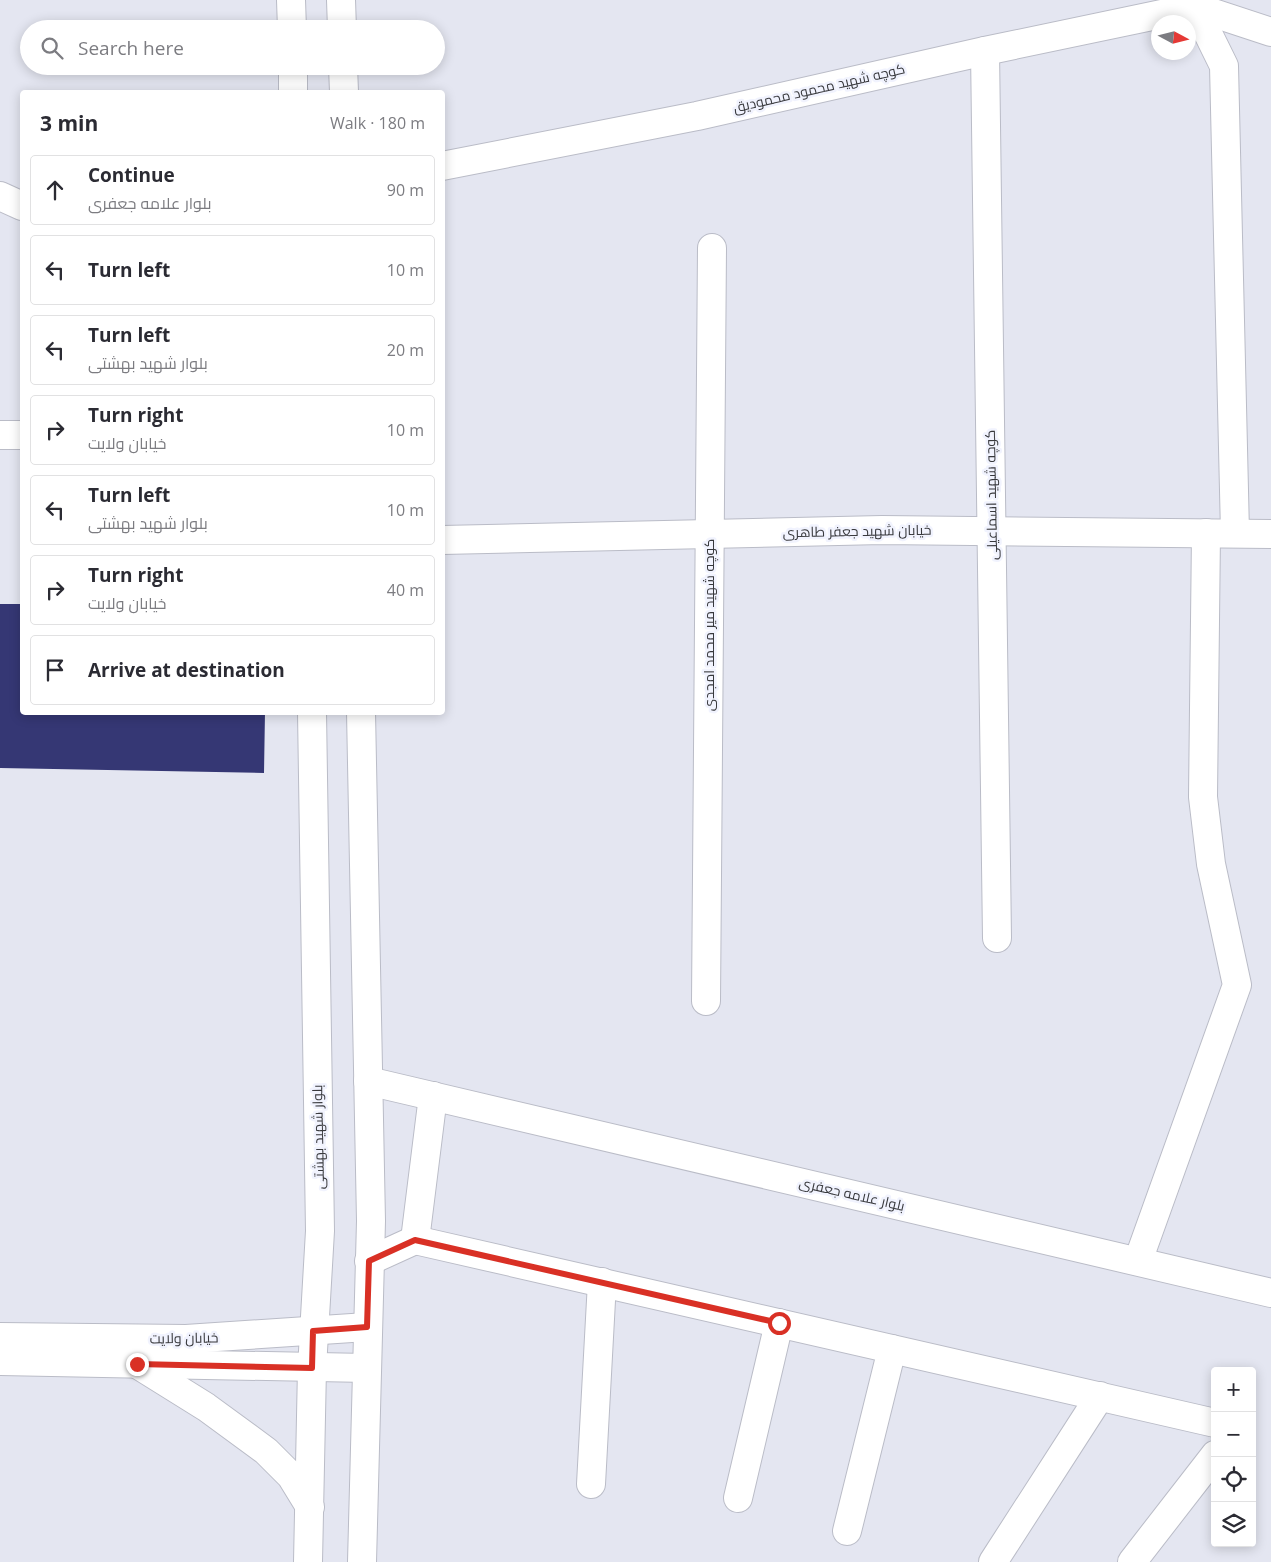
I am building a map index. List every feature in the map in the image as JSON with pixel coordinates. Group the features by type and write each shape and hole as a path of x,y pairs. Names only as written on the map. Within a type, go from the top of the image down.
{"street":[{"path":"291,0 292,20"},
{"path":"341,0 342,20"},
{"path":"1194,4 1271,32"},
{"path":"1194,4 1224,66 1235,533"},
{"name":"کوچه شهید محمود محمودیق","path":"445,165 697,116 1194,4"},
{"name":"کوچه شهید اسماعیلی","path":"985,51 997,938"},
{"path":"293,75 294,90"},
{"path":"343,75 344,90"},
{"path":"0,196 20,205"},
{"name":"کوچه شهید میر محمد امجدی","path":"706,1002 712,248"},
{"path":"0,435 20,435"},
{"name":"خیابان شهید جعفر طاهری","path":"445,540 882,530 1271,534"},
{"path":"1138,1261 1237,986 1211,864 1203,797 1206,533"},
{"name":"بلوار شهید بهشتی","path":"308,1562 313,1331 320,1231 312,715"},
{"path":"361,715 368,1080 369,1261 362,1562"},
{"name":"بلوار علامه جعفری","path":"368,1080 1271,1293"},
{"path":"415,1240 433,1096"},
{"path":"369,1261 415,1240 1211,1422"},
{"path":"591,1484 602,1282"},
{"path":"738,1498 779,1323"},
{"name":"خیابان ولایت","path":"0,1337 186,1339 367,1327"},
{"path":"847,1531 892,1349"},
{"name":"خیابان ولایت","path":"0,1361 367,1368"},
{"path":"137,1364 206,1407 266,1451 291,1476 310,1507"},
{"path":"993,1562 1100,1396"},
{"path":"1132,1562 1213,1457"}],"building":[{"path":"0,604 20,604 20,715 265,715 264,773 0,768"}],"route":[{"path":"137,1364 312,1368 313,1331 367,1327 369,1261 415,1240 779,1323"}]}
